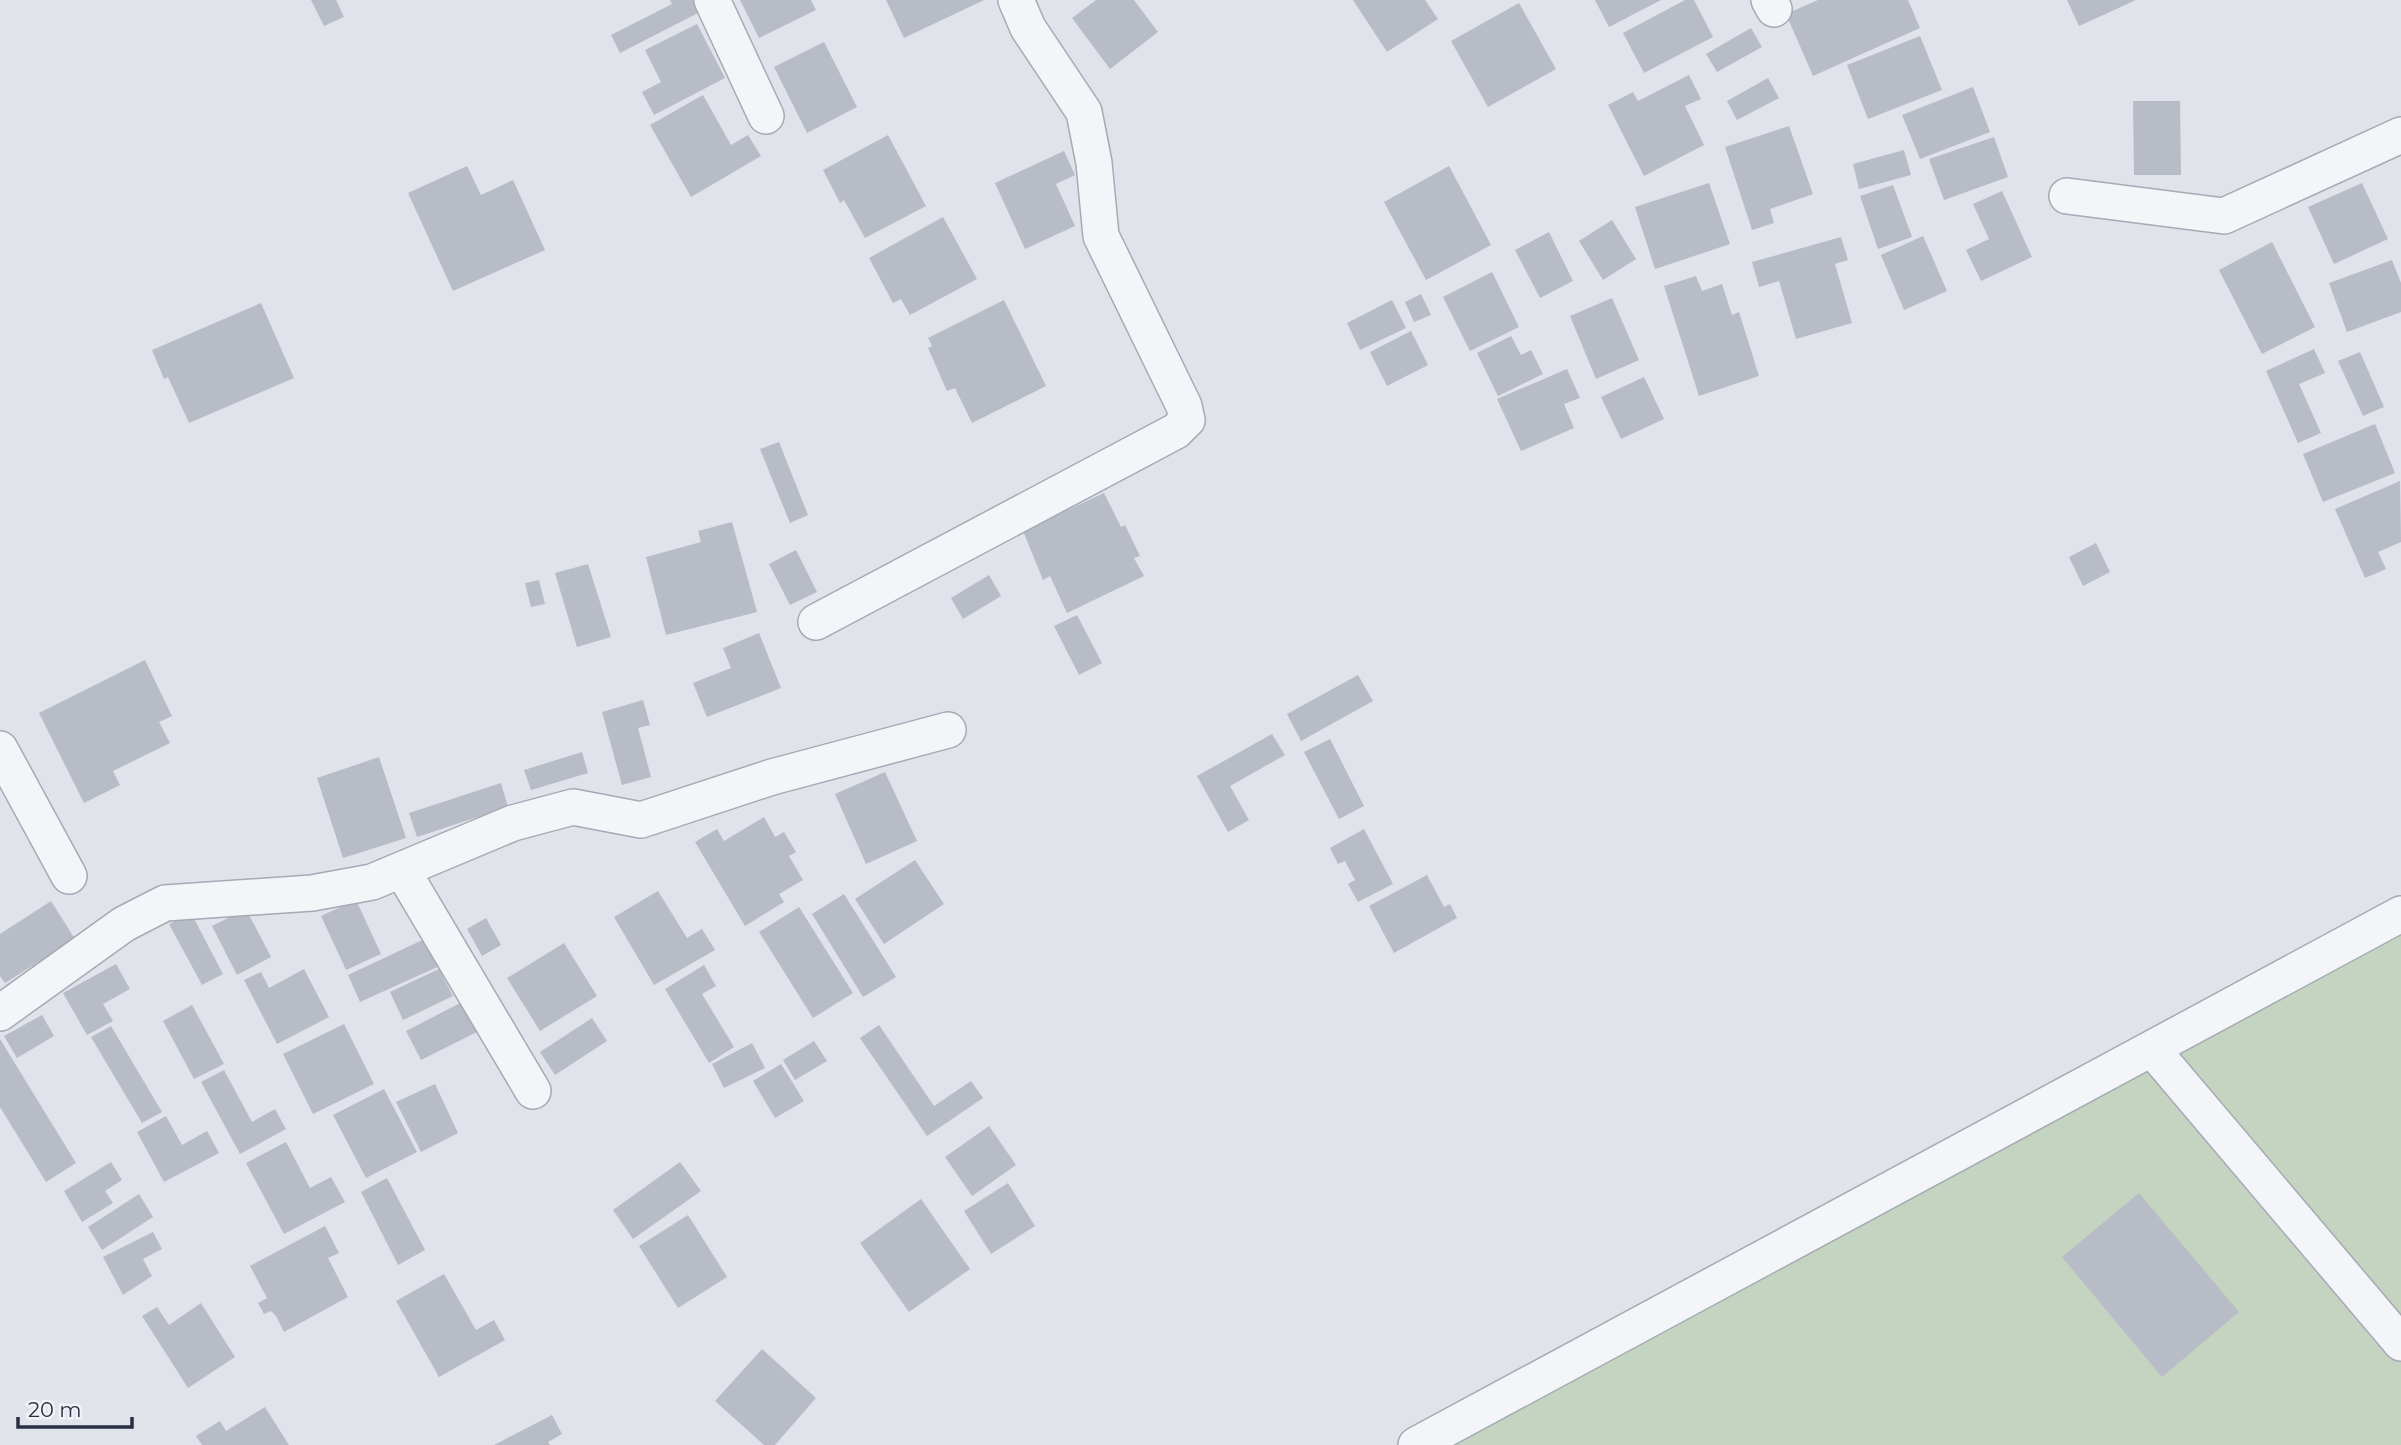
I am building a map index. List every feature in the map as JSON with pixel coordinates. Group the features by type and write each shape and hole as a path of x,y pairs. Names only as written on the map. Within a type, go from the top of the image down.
{"street":[{"path":"712,0 766,116"},
{"path":"816,622 1175,431 1187,420 1184,406 1101,236 1094,163 1084,112 1028,27 1016,0"},
{"path":"2067,196 2224,216 2401,135"},
{"path":"0,1013 124,923 165,902 312,893 372,882 513,822 573,807 641,820 772,777 948,730"},
{"path":"0,749 69,876"},
{"path":"402,870 533,1091"},
{"path":"1416,1445 2401,914"},
{"path":"2152,1049 2401,1343"}],"green space":[{"path":"2401,914 2401,1445 1416,1445"}],"building":[{"path":"311,0 336,0 344,17 324,26"},
{"path":"670,0 694,0 700,12 620,53 611,35 672,4"},
{"path":"740,0 811,0 816,10 759,38"},
{"path":"886,0 984,0 904,38"},
{"path":"1096,0 1134,0 1158,32 1110,69 1072,18"},
{"path":"1353,0 1425,0 1438,19 1387,52"},
{"path":"1595,0 1661,0 1609,27"},
{"path":"1685,0 1694,0 1713,37 1644,73 1623,33"},
{"path":"1818,0 1908,0 1920,28 1813,76 1786,14"},
{"path":"2067,0 2136,0 2079,26"},
{"path":"1519,3 1556,69 1488,107 1451,41"},
{"path":"697,24 725,78 654,115 642,92 661,82 645,50"},
{"path":"1751,28 1762,47 1717,72 1706,54"},
{"path":"1920,36 1942,90 1868,119 1847,65"},
{"path":"824,42 857,107 807,133 774,67"},
{"path":"1689,75 1701,99 1685,106 1704,145 1644,176 1608,105 1633,92 1638,101"},
{"path":"1768,78 1779,98 1737,120 1727,101"},
{"path":"1973,87 1990,132 1920,159 1902,115"},
{"path":"703,95 731,145 748,135 761,156 691,197 650,125"},
{"path":"2133,101 2180,101 2181,175 2134,175"},
{"path":"1789,126 1813,194 1770,209 1774,223 1752,230 1725,147"},
{"path":"888,135 926,206 865,238 844,200 840,203 823,170"},
{"path":"1994,137 2008,177 1944,200 1929,159"},
{"path":"1904,150 1911,175 1859,189 1853,164"},
{"path":"1064,151 1075,175 1056,184 1075,226 1025,249 995,183"},
{"path":"467,166 481,195 513,180 545,250 453,291 408,193"},
{"path":"1449,166 1491,245 1426,280 1384,202"},
{"path":"1709,183 1730,244 1655,269 1635,207"},
{"path":"2362,183 2388,239 2334,264 2308,207"},
{"path":"1893,185 1912,237 1878,249 1860,196"},
{"path":"2002,191 2032,257 1981,281 1966,250 1989,239 1973,204"},
{"path":"943,217 977,279 910,315 901,299 893,303 869,258"},
{"path":"1612,220 1636,259 1603,280 1579,241"},
{"path":"1549,232 1573,281 1540,298 1515,250"},
{"path":"1923,236 1947,291 1904,310 1881,255"},
{"path":"1841,237 1848,260 1835,264 1852,323 1796,339 1779,281 1759,287 1752,262"},
{"path":"2272,242 2315,327 2262,354 2219,270"},
{"path":"2392,260 2401,283 2401,312 2347,332 2329,283"},
{"path":"1492,272 1519,327 1470,351 1443,297"},
{"path":"1696,276 1702,291 1722,284 1732,315 1739,312 1759,376 1699,396 1664,286"},
{"path":"1421,294 1431,315 1414,322 1405,302"},
{"path":"1612,298 1639,360 1596,379 1570,316"},
{"path":"1004,300 1046,386 972,423 955,388 947,391 928,348 932,346 928,338"},
{"path":"1392,300 1406,328 1360,350 1347,323"},
{"path":"261,303 294,378 189,423 168,377 164,379 152,350"},
{"path":"1411,331 1428,365 1387,386 1370,352"},
{"path":"1511,336 1521,355 1531,350 1543,374 1498,396 1477,353"},
{"path":"2314,349 2325,373 2299,384 2321,433 2298,443 2266,371"},
{"path":"2360,352 2384,407 2363,416 2338,361"},
{"path":"1567,369 1580,398 1564,404 1574,428 1521,451 1497,399"},
{"path":"1644,377 1664,419 1621,439 1601,397"},
{"path":"2375,424 2395,473 2323,502 2303,454"},
{"path":"779,442 808,515 790,523 760,449"},
{"path":"2400,481 2401,542 2378,552 2386,569 2365,578 2335,509"},
{"path":"1104,493 1121,527 1125,525 1140,556 1134,558 1144,576 1067,613 1050,576 1043,580 1023,531"},
{"path":"732,522 757,612 666,635 646,557 701,542 698,531"},
{"path":"2096,543 2110,572 2083,586 2069,557"},
{"path":"796,550 817,592 790,605 769,564"},
{"path":"588,564 611,637 577,647 555,573"},
{"path":"989,575 1001,596 963,619 951,598"},
{"path":"539,580 545,604 531,607 525,583"},
{"path":"1077,615 1102,663 1079,675 1054,626"},
{"path":"759,633 781,688 707,717 693,683 731,668 723,648"},
{"path":"145,660 172,716 159,722 170,743 113,771 120,785 84,803 39,713"},
{"path":"1358,675 1373,701 1301,741 1287,714"},
{"path":"643,700 650,725 638,728 651,777 622,785 602,712"},
{"path":"1272,734 1285,755 1230,786 1249,820 1228,832 1197,776"},
{"path":"1330,739 1364,806 1339,819 1304,752"},
{"path":"582,752 588,773 531,790 524,770"},
{"path":"379,757 406,838 343,858 317,778"},
{"path":"885,772 917,841 866,864 835,794"},
{"path":"501,783 508,807 417,837 409,813"},
{"path":"764,817 775,837 784,832 796,852 789,856 803,880 779,894 784,902 745,926 695,842 717,829 724,841"},
{"path":"1364,829 1393,884 1358,902 1348,884 1355,880 1345,861 1338,864 1330,848"},
{"path":"915,860 944,904 884,944 855,899"},
{"path":"1427,875 1444,907 1450,904 1457,918 1394,953 1369,906"},
{"path":"658,891 687,938 702,929 715,950 654,985 614,917"},
{"path":"844,894 896,977 863,997 812,914"},
{"path":"356,900 381,954 346,970 321,916"},
{"path":"51,901 75,939 5,983 0,976 0,934"},
{"path":"799,907 853,993 813,1018 759,932"},
{"path":"246,909 271,957 237,975 212,926"},
{"path":"191,913 223,974 202,985 169,924"},
{"path":"486,918 501,945 482,956 467,929"},
{"path":"431,936 444,964 360,1002 348,975"},
{"path":"564,943 597,996 540,1031 507,978"},
{"path":"116,964 130,989 103,1004 113,1021 87,1035 63,993"},
{"path":"704,965 716,986 702,994 734,1047 709,1063 665,989"},
{"path":"304,969 329,1017 277,1044 244,980 261,972 269,988"},
{"path":"439,969 453,996 403,1020 390,992"},
{"path":"466,1000 481,1030 421,1060 406,1031"},
{"path":"192,1005 224,1064 194,1079 163,1021"},
{"path":"42,1015 54,1036 17,1058 4,1036"},
{"path":"592,1018 607,1041 555,1075 540,1052"},
{"path":"344,1024 374,1084 313,1114 283,1054"},
{"path":"879,1025 934,1106 971,1081 983,1098 927,1136 860,1038"},
{"path":"111,1026 162,1112 142,1123 91,1037"},
{"path":"0,1039 76,1163 46,1182 0,1107"},
{"path":"814,1041 827,1061 795,1080 783,1060"},
{"path":"752,1043 765,1068 724,1088 712,1064"},
{"path":"781,1064 804,1101 775,1118 753,1081"},
{"path":"224,1070 252,1122 275,1109 286,1129 240,1154 201,1082"},
{"path":"435,1084 458,1133 421,1152 396,1102"},
{"path":"384,1089 417,1152 366,1178 333,1115"},
{"path":"166,1116 182,1145 207,1131 219,1153 164,1182 137,1132"},
{"path":"989,1126 1016,1165 972,1196 945,1157"},
{"path":"286,1142 310,1188 331,1177 345,1202 284,1234 246,1163"},
{"path":"111,1162 122,1180 105,1191 113,1203 82,1222 64,1191"},
{"path":"680,1162 701,1191 633,1239 613,1210"},
{"path":"387,1178 425,1250 398,1265 361,1192"},
{"path":"1008,1183 1035,1226 991,1254 964,1211"},
{"path":"2139,1193 2239,1312 2162,1377 2062,1257"},
{"path":"139,1194 153,1217 102,1250 88,1227"},
{"path":"921,1199 970,1269 909,1312 860,1243"},
{"path":"688,1215 727,1277 678,1308 639,1246"},
{"path":"325,1226 339,1253 328,1258 348,1297 284,1332 276,1316 271,1311 264,1314 258,1303 267,1298 250,1266"},
{"path":"153,1232 162,1249 143,1259 152,1276 123,1295 103,1257"},
{"path":"444,1274 476,1330 494,1320 505,1340 439,1377 396,1301"},
{"path":"201,1303 235,1357 188,1388 142,1316 157,1307 169,1325"},
{"path":"762,1349 816,1398 775,1445 764,1445 715,1401"},
{"path":"265,1407 289,1445 202,1445 196,1436 220,1421 226,1431"},
{"path":"552,1415 562,1434 548,1442 550,1445 494,1445"}]}
